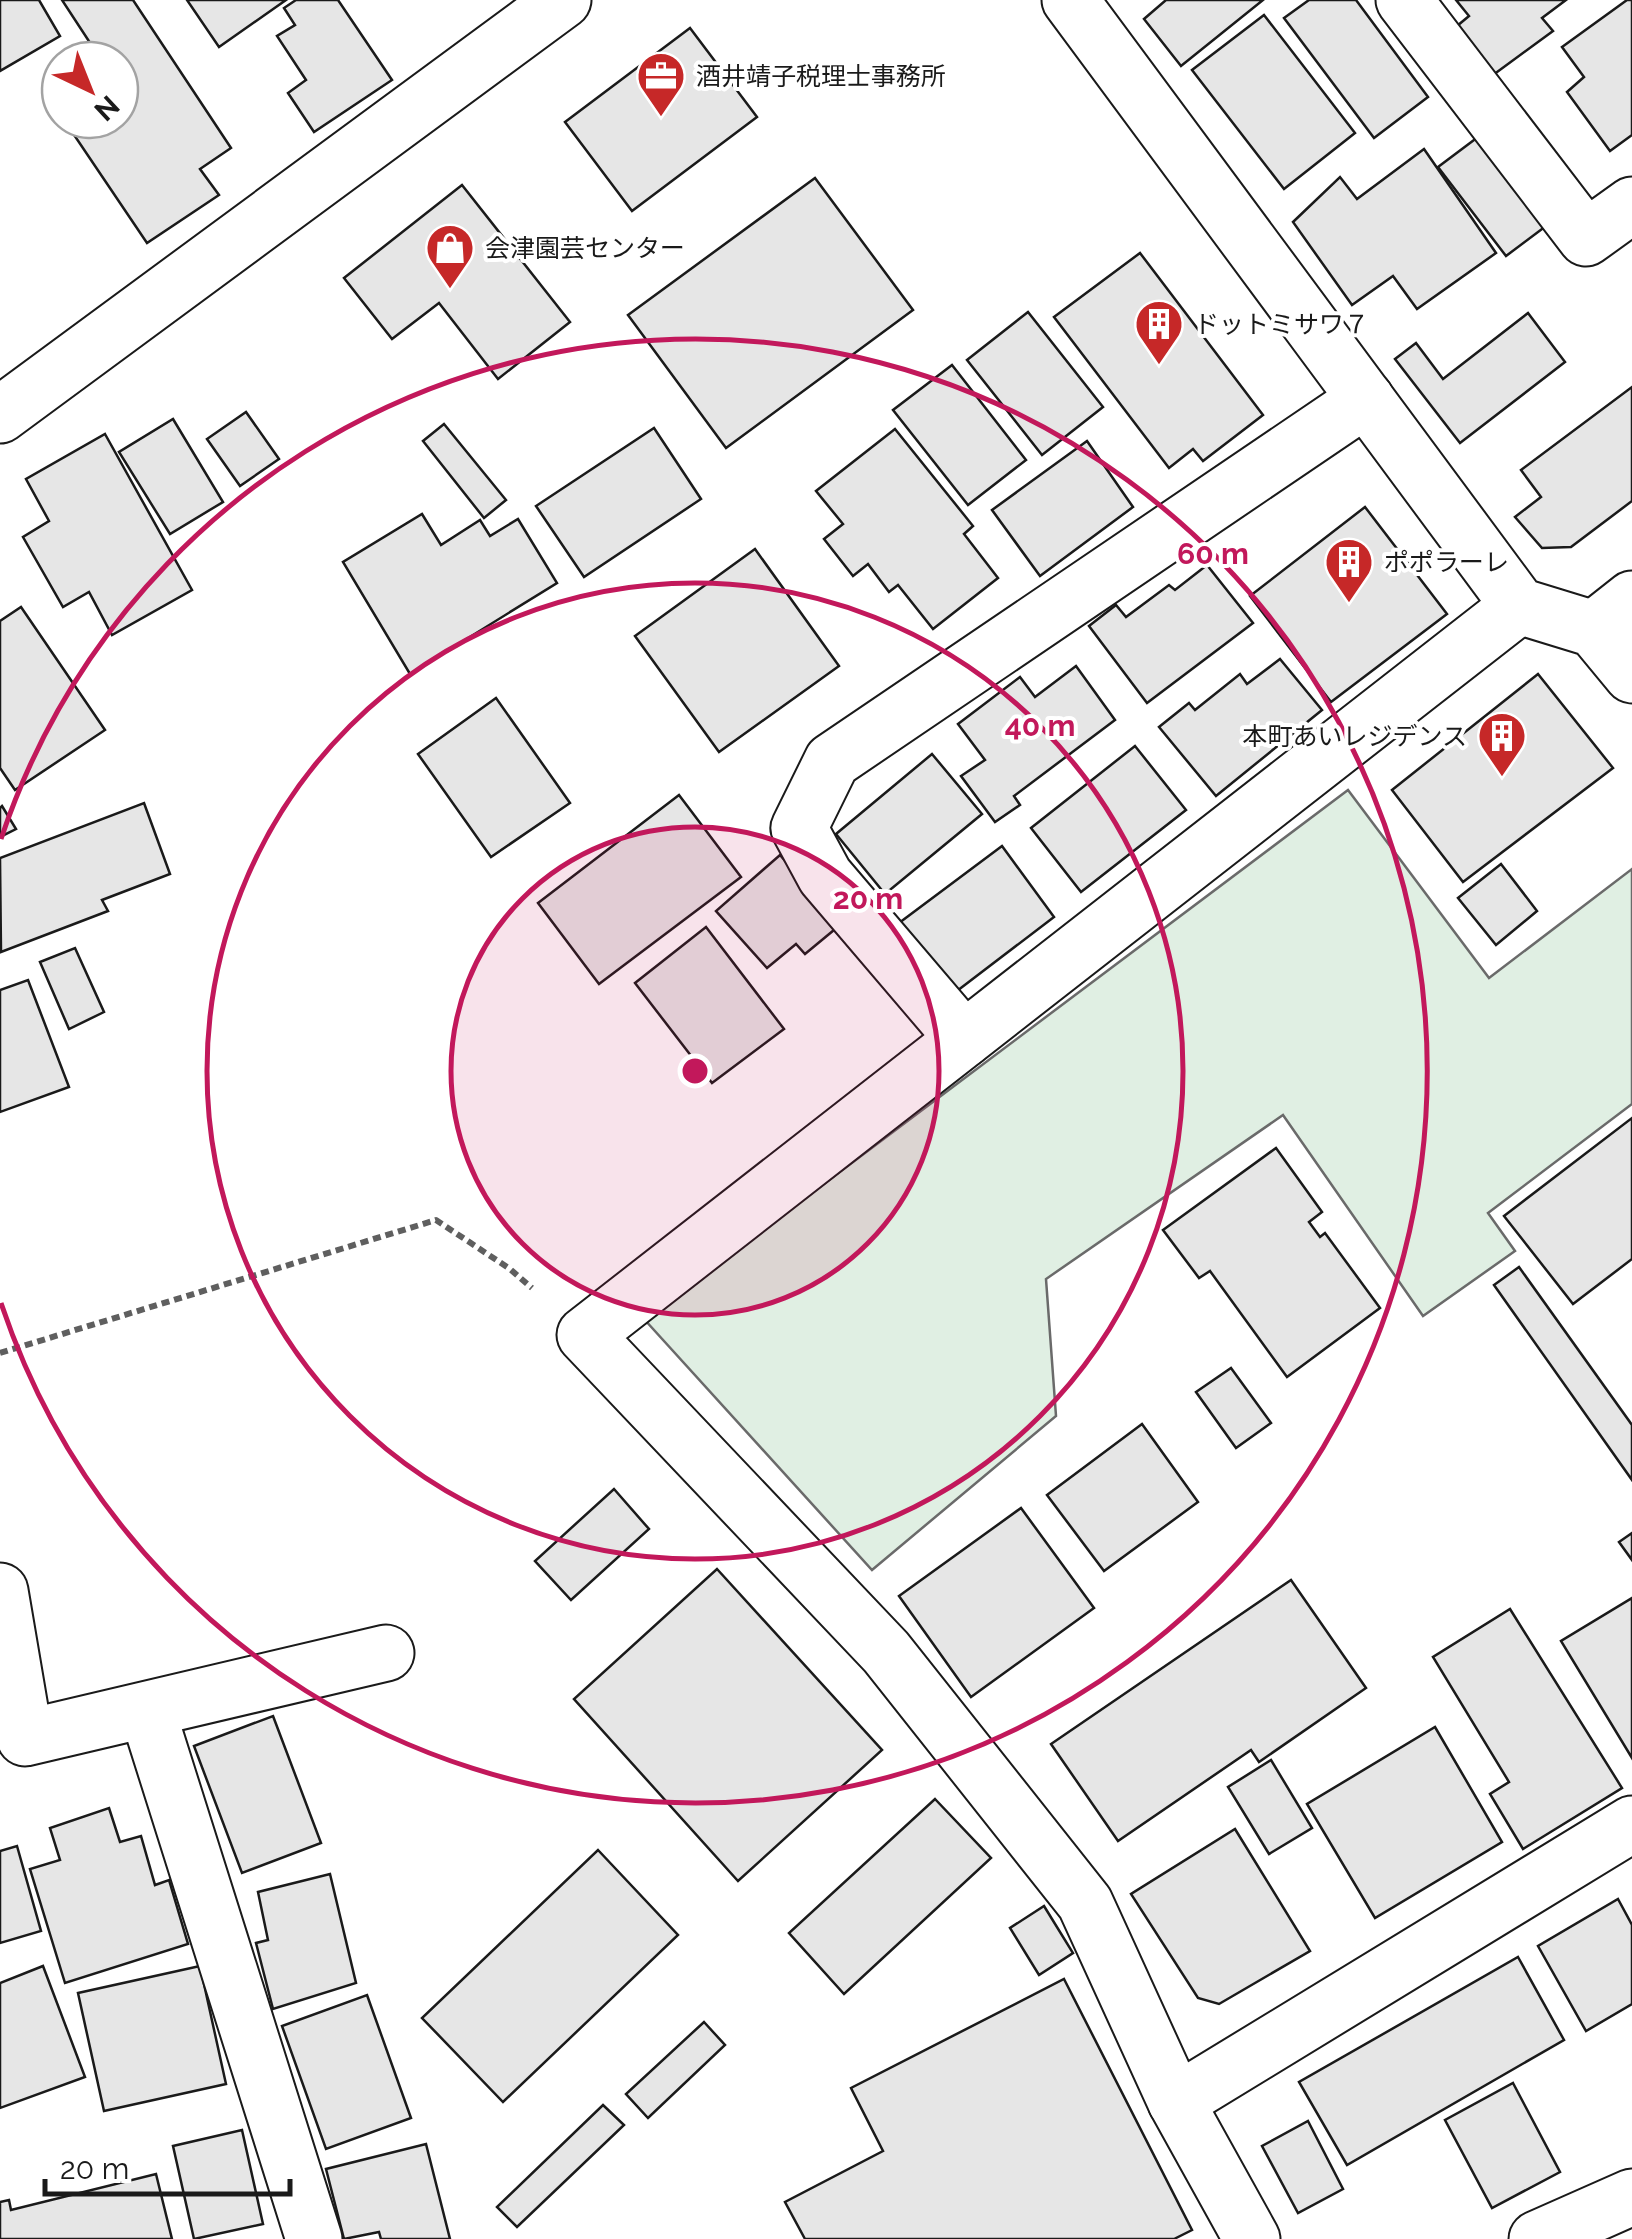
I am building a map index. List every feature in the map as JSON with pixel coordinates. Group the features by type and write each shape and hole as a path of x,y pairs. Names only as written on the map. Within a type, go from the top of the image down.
{"street":[{"path":"0,415 563,0"},
{"path":"1070,0 1520,606"},
{"path":"1404,0 1586,238 1632,205"},
{"path":"964,1039 825,876 798,828 832,762 1366,399"},
{"path":"1252,2239 1176,2102 1086,1903 886,1652 585,1335 1520,606 1613,614 1632,675"},
{"path":"0,1591 26,1738 386,1653"},
{"path":"147,1710 314,2239"},
{"path":"1176,2102 1632,1824"},
{"path":"1537,2239 1632,2197"}],"path":[{"path":"0,1353 436,1220 510,1269 585,1335"}],"green space":[{"path":"1348,790 1489,978 1632,869 1632,1104 1488,1213 1515,1251 1423,1316 1283,1115 1046,1279 1056,1416 872,1570 644,1319"}],"building":[{"path":"0,0 39,0 60,36 40,40 40,48 0,71"},
{"path":"62,0 133,0 231,148 200,169 219,195 147,243 77,140 140,140 140,40 88,40"},
{"path":"187,0 286,0 219,47"},
{"path":"296,0 338,0 392,80 314,132 288,93 306,80 277,36 295,25 284,8"},
{"path":"1166,0 1263,0 1181,66 1144,19"},
{"path":"1309,0 1356,0 1428,97 1374,138 1284,18"},
{"path":"1456,0 1566,0 1542,18 1553,31 1493,75 1457,26 1469,16"},
{"path":"1632,0 1632,135 1610,151 1567,92 1584,77 1562,47"},
{"path":"1264,15 1355,133 1284,189 1192,70"},
{"name":"酒井靖子税理士事務所","path":"690,28 757,117 632,211 565,122"},
{"path":"1478,137 1546,226 1506,256 1438,167"},
{"path":"1424,149 1496,253 1417,309 1393,276 1352,305 1293,222 1340,177 1357,199"},
{"path":"815,178 913,310 726,448 628,315"},
{"name":"会津園芸センター","path":"462,185 570,322 498,379 439,303 392,339 344,278"},
{"name":"ドットミサワ７","path":"1140,253 1263,415 1203,461 1193,449 1169,468 1054,317"},
{"path":"1028,312 1103,407 1042,455 967,360"},
{"path":"1528,313 1565,362 1460,443 1395,359 1416,343 1443,379"},
{"path":"952,365 1026,460 968,505 893,410"},
{"path":"1632,387 1632,501 1571,547 1542,548 1515,517 1541,497 1521,470"},
{"path":"246,412 279,459 240,486 207,439"},
{"path":"173,419 223,502 170,534 119,452"},
{"path":"444,424 506,500 484,518 423,441"},
{"path":"654,428 701,499 584,577 536,506"},
{"path":"895,429 973,526 964,534 998,578 933,629 898,585 889,592 868,564 853,576 824,539 843,524 816,491"},
{"path":"105,434 192,590 112,635 89,592 63,607 23,537 49,521 26,479"},
{"path":"1087,441 1133,507 1040,576 992,510"},
{"name":"ポポラーレ","path":"1365,507 1447,614 1331,702 1250,596"},
{"path":"422,514 441,545 480,520 490,536 518,519 557,583 410,674 343,562"},
{"path":"755,549 839,666 719,752 635,636"},
{"path":"1207,565 1253,623 1147,703 1089,626 1116,605 1126,617 1169,585 1175,590"},
{"path":"21,607 105,730 15,790 0,768 0,621"},
{"path":"1280,659 1322,710 1216,796 1159,727 1189,703 1195,710 1240,674 1247,684"},
{"path":"1076,666 1115,720 1014,796 1020,805 995,822 961,776 985,760 958,724 1020,677 1035,697"},
{"name":"本町あいレジデンス","path":"1538,674 1613,768 1463,882 1392,790"},
{"path":"496,698 570,803 491,857 418,754"},
{"path":"1135,746 1186,810 1081,892 1031,828"},
{"path":"932,754 982,814 885,894 836,834"},
{"path":"679,795 741,877 599,984 538,903"},
{"path":"144,803 170,874 102,900 108,911 1,952 0,858"},
{"path":"0,808 16,829 0,837"},
{"path":"1002,846 1054,917 953,994 899,923"},
{"path":"780,855 840,925 805,954 796,944 767,968 716,911"},
{"path":"1501,864 1537,911 1496,945 1458,898"},
{"path":"706,927 784,1029 712,1083 635,983"},
{"path":"75,948 104,1012 69,1029 40,962"},
{"path":"28,980 69,1087 0,1112 0,990"},
{"path":"1632,1118 1632,1259 1573,1304 1504,1216"},
{"path":"1276,1148 1322,1212 1309,1222 1320,1237 1325,1233 1380,1308 1287,1377 1210,1271 1199,1278 1163,1230"},
{"path":"1519,1267 1632,1425 1632,1480 1494,1285"},
{"path":"1231,1368 1271,1423 1236,1448 1196,1392"},
{"path":"1142,1424 1198,1502 1104,1571 1047,1495"},
{"path":"614,1489 649,1529 571,1600 535,1561"},
{"path":"1021,1508 1094,1608 971,1697 899,1596"},
{"path":"1632,1533 1632,1560 1619,1542"},
{"path":"717,1569 882,1750 738,1881 574,1699"},
{"path":"1291,1580 1366,1688 1259,1762 1251,1750 1118,1841 1051,1744"},
{"path":"1632,1598 1632,1758 1561,1641"},
{"path":"1510,1609 1622,1788 1523,1849 1490,1794 1509,1782 1433,1657"},
{"path":"273,1716 321,1843 242,1873 194,1746"},
{"path":"1435,1727 1502,1842 1375,1918 1307,1804"},
{"path":"1271,1760 1312,1828 1269,1854 1228,1787"},
{"path":"935,1799 991,1858 844,1994 789,1933"},
{"path":"109,1808 120,1842 141,1836 155,1885 169,1880 188,1944 65,1983 30,1869 60,1860 50,1828"},
{"path":"1235,1829 1310,1951 1219,2004 1198,1998 1131,1894"},
{"path":"17,1846 41,1931 0,1943 0,1851"},
{"path":"598,1850 678,1935 503,2102 422,2018"},
{"path":"330,1874 356,1983 273,2009 256,1943 268,1940 258,1892"},
{"path":"1618,1899 1632,1925 1632,2004 1586,2031 1538,1946"},
{"path":"1044,1906 1073,1953 1039,1975 1010,1928"},
{"path":"1518,1957 1564,2040 1347,2165 1299,2082"},
{"path":"43,1966 85,2077 0,2108 0,1983"},
{"path":"200,1966 226,2084 104,2111 78,1993"},
{"path":"1064,1979 1192,2230 1174,2239 805,2239 785,2202 883,2151 851,2088"},
{"path":"367,1995 411,2118 326,2149 282,2026"},
{"path":"704,2022 725,2045 648,2118 626,2094"},
{"path":"1513,2083 1560,2172 1492,2208 1445,2120"},
{"path":"603,2105 624,2125 517,2227 497,2207"},
{"path":"1308,2121 1343,2189 1298,2213 1262,2146"},
{"path":"242,2130 263,2224 194,2239 173,2146"},
{"path":"426,2144 450,2239 381,2239 379,2232 344,2239 326,2169"},
{"path":"156,2174 172,2239 0,2239 0,2202 9,2200 11,2210"}],"place":[{"name":"酒井靖子税理士事務所","path":"661,118"},
{"name":"会津園芸センター","path":"450,290"},
{"name":"ドットミサワ７","path":"1159,366"},
{"name":"ポポラーレ","path":"1349,604"},
{"name":"本町あいレジデンス","path":"1502,778"}]}
